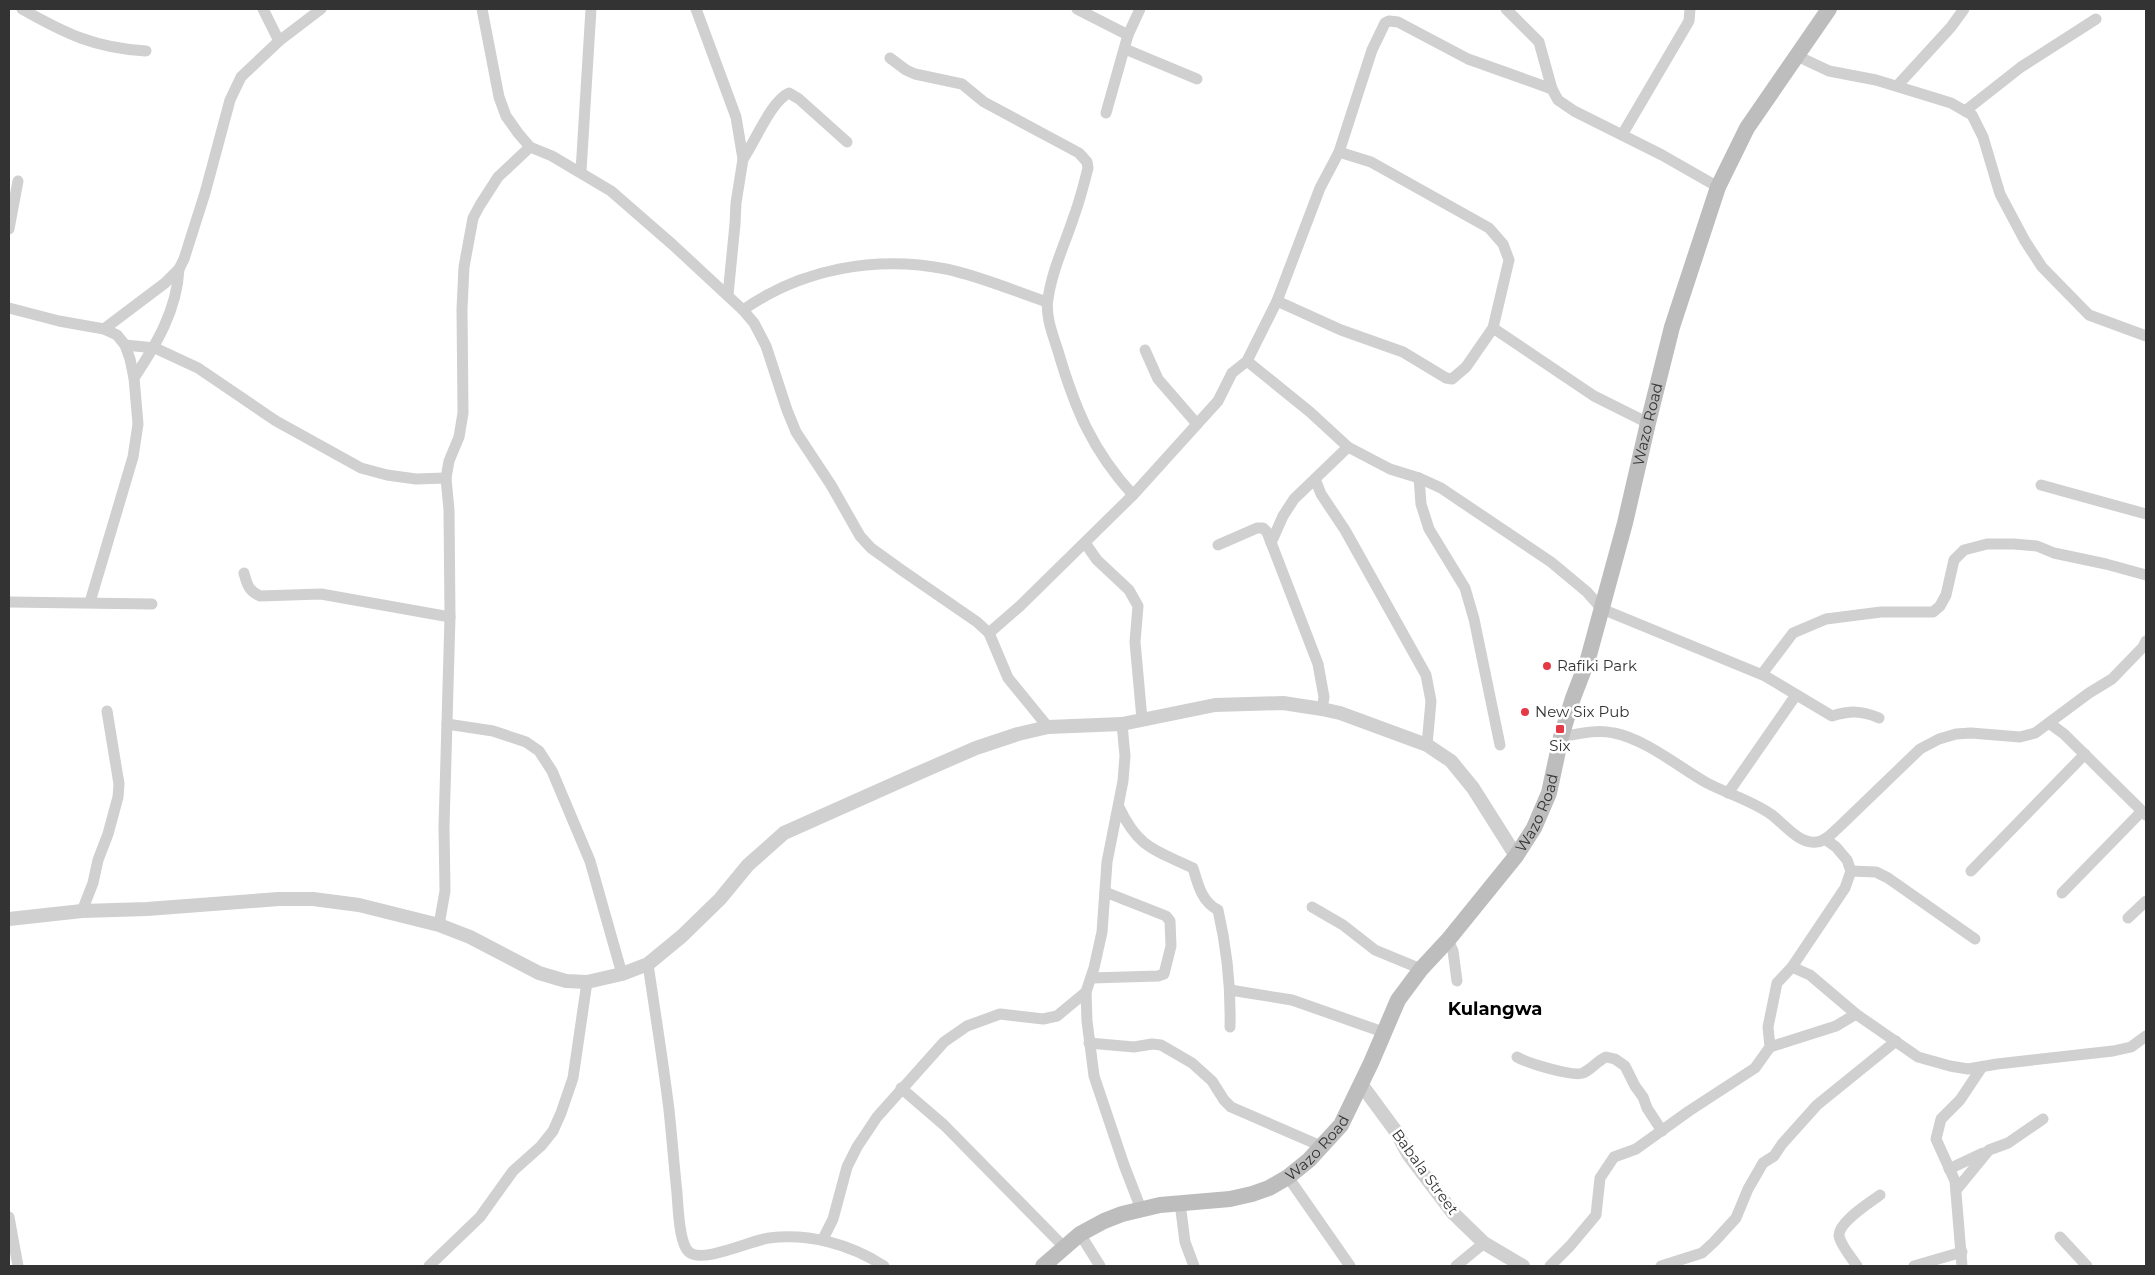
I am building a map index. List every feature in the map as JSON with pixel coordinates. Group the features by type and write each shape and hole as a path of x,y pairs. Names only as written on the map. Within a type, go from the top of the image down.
{"main road":[{"name":"Wazo Road","path":"1043,1266 1080,1234 1104,1221 1141,1208 1230,1199 1252,1194 1269,1188 1288,1177 1309,1160 1341,1125 1398,1000 1421,969 1448,940 1516,856 1534,828 1549,794 1561,738 1573,698 1588,659 1602,609 1625,523 1672,327 1718,186 1747,128 1795,55 1829,9"}],"street":[{"path":"22,9 68,34 94,44 118,49 146,51"},
{"path":"263,9 279,41"},
{"path":"104,329 165,283 179,269 205,194 230,100 241,77 279,41 321,9"},
{"path":"482,9 499,97 506,116 530,147 581,171 611,191 728,295 754,323 766,346 796,432 831,485 860,536 871,548 977,622 988,633 1008,678 1048,727"},
{"path":"581,171 590,9"},
{"path":"696,9 736,117 743,159 736,204 736,224 728,295"},
{"path":"1077,9 1128,35"},
{"path":"1106,113 1128,35 1140,9"},
{"path":"1506,9 1539,42 1552,89 1558,100 1574,111 1662,155 1718,186"},
{"path":"1622,135 1689,21 1690,9"},
{"path":"1897,86 1951,27 1964,9"},
{"path":"1965,111 2015,71 2096,19"},
{"path":"988,633 1020,606 1133,495 1218,401 1232,373 1247,361 1277,300 1320,188 1339,152 1372,50 1384,23 1389,21 1398,22 1468,59 1552,89"},
{"path":"1125,49 1197,78"},
{"path":"1795,55 1829,70 1897,86 1951,103 1965,111 1977,122 2000,194 2025,241 2042,267 2089,315 2146,336"},
{"path":"890,58 906,70 916,74 962,84 984,102 1079,153 1087,162 1088,168 1074,216 1054,271 1047,302 1050,324 1066,379 1087,432 1112,473 1133,495"},
{"path":"743,159 754,144 766,118 783,96 789,93 799,99 847,142"},
{"path":"439,925 445,892 444,827 450,617 449,510 446,478 449,461 459,437 463,413 462,289 473,218 498,177 530,147"},
{"path":"1277,300 1341,330 1403,352 1446,378 1452,379 1466,367 1494,328 1509,260 1503,244 1489,228 1371,162 1339,152"},
{"path":"9,229 11,205 18,181"},
{"path":"742,310 764,294 793,281 834,270 890,265 920,265 947,270 974,277 1047,302"},
{"path":"134,378 155,348 176,295 179,269"},
{"path":"9,308 59,321 104,329 117,335 125,345 134,378 138,424 133,457 90,602"},
{"path":"1494,328 1594,396 1648,422"},
{"path":"125,345 155,348 198,368 276,421 361,468 406,478 446,478"},
{"path":"1145,350 1158,379 1197,424"},
{"path":"1247,361 1304,406 1348,447 1390,469 1419,478 1447,492 1551,562 1587,592 1602,609 1762,674 1832,716 1853,711 1866,712 1878,718"},
{"path":"1271,543 1283,516 1294,499 1348,447"},
{"path":"1419,478 1420,504 1429,529 1464,588 1474,619 1500,746"},
{"path":"1315,479 1321,494 1345,530 1426,675 1431,701 1427,745"},
{"path":"2042,485 2146,514"},
{"path":"1218,545 1257,528 1263,528 1271,543 1318,664 1324,697 1322,709"},
{"path":"1085,543 1097,560 1129,590 1138,606 1135,642 1142,719"},
{"path":"1762,674 1793,633 1826,619 1889,612 1933,612 1942,604 1946,595 1954,560 1964,550 1987,544 2037,546 2054,553 2146,575"},
{"path":"244,573 247,586 253,593 260,596 321,594 450,617"},
{"path":"9,602 152,604"},
{"path":"1561,738 1599,731 1614,733 1636,741 1728,793 1772,814 1791,832 1805,840 1816,843 1825,839 1920,749 1939,739 1956,734 1971,733 2020,737 2035,733 2112,679 2143,648 2146,641"},
{"path":"1728,793 1796,696"},
{"path":"9,919 82,911 147,909 279,899 313,899 359,905 439,925 470,937 539,973 566,981 588,982 622,974 648,964 682,936 720,899 748,865 784,833 976,748 1018,734 1048,727 1122,724 1215,705 1283,703 1322,709 1340,713 1427,745 1450,761 1473,788 1516,856"},
{"path":"82,911 93,883 98,860 108,834 118,797 119,784 107,711"},
{"path":"2049,723 2064,734 2144,813 2062,893"},
{"path":"447,724 493,730 526,742 539,751 552,770 590,861 612,945 622,974"},
{"path":"1122,724 1125,756 1119,807 1107,862 1102,932 1086,992 1089,1043 1094,1076 1124,1165 1141,1208"},
{"path":"1971,871 2085,754"},
{"path":"1119,807 1127,825 1145,845 1156,852 1193,868 1199,888 1208,905 1218,910 1226,946 1230,990 1230,1027"},
{"path":"1770,1046 1768,1027 1778,983 1792,967 1845,888 1850,871 1848,860 1836,847 1825,839"},
{"path":"1850,871 1876,872 1888,878 1948,922 1975,939"},
{"path":"1091,978 1158,976 1164,974 1171,946 1170,921 1166,916 1105,892"},
{"path":"2128,918 2146,901"},
{"path":"1312,907 1343,925 1374,950 1421,969"},
{"path":"1448,940 1453,951 1457,981"},
{"path":"648,964 669,1111 674,1174 684,1246 696,1256 711,1254 767,1238 790,1236 823,1239 850,1248 884,1266"},
{"path":"1792,967 1810,975 1856,1014 1918,1057 1968,1069 2113,1051 2130,1047 2146,1036"},
{"path":"429,1266 480,1218 513,1171 542,1146 553,1130 561,1113 572,1078 588,982"},
{"path":"1230,990 1292,1000 1383,1032"},
{"path":"823,1239 833,1219 847,1167 857,1147 877,1117 944,1042 967,1026 1000,1014 1043,1019 1057,1016 1086,992"},
{"path":"1550,1266 1596,1215 1600,1178 1614,1157 1636,1149 1755,1068 1770,1046 1836,1026 1856,1014"},
{"path":"1661,1266 1702,1253 1714,1242 1736,1218 1748,1189 1763,1163 1774,1156 1782,1144 1817,1105 1896,1041"},
{"path":"1089,1043 1123,1047 1161,1045 1192,1063 1212,1081 1224,1100 1231,1107 1321,1146"},
{"path":"1517,1057 1537,1065 1577,1075 1584,1073 1606,1057 1622,1062 1631,1075 1652,1116 1662,1130"},
{"path":"1962,1266 1955,1181 1937,1145 1936,1133 1941,1119 1964,1096 1982,1066"},
{"name":"Babala Street","path":"1361,1084 1396,1133 1408,1154 1453,1213 1484,1243 1524,1266"},
{"path":"902,1088 944,1125 1064,1247"},
{"path":"1949,1169 2008,1143 2043,1119"},
{"path":"1956,1189 1989,1150"},
{"path":"1288,1177 1350,1266"},
{"path":"1858,1266 1842,1241 1840,1229 1854,1214 1880,1195"},
{"path":"1180,1203 1185,1242 1194,1266"},
{"path":"9,1217 18,1266"},
{"path":"1080,1234 1100,1266"},
{"path":"2060,1237 2087,1266"},
{"path":"1456,1266 1484,1243"},
{"path":"1914,1266 1962,1252"}],"place":[{"name":"Rafiki Park","path":"1547,666"},
{"name":"New Six Pub","path":"1525,712"},
{"name":"Six","path":"1560,729"}],"district":[{"name":"Kulangwa","path":"1495,1009"}]}
